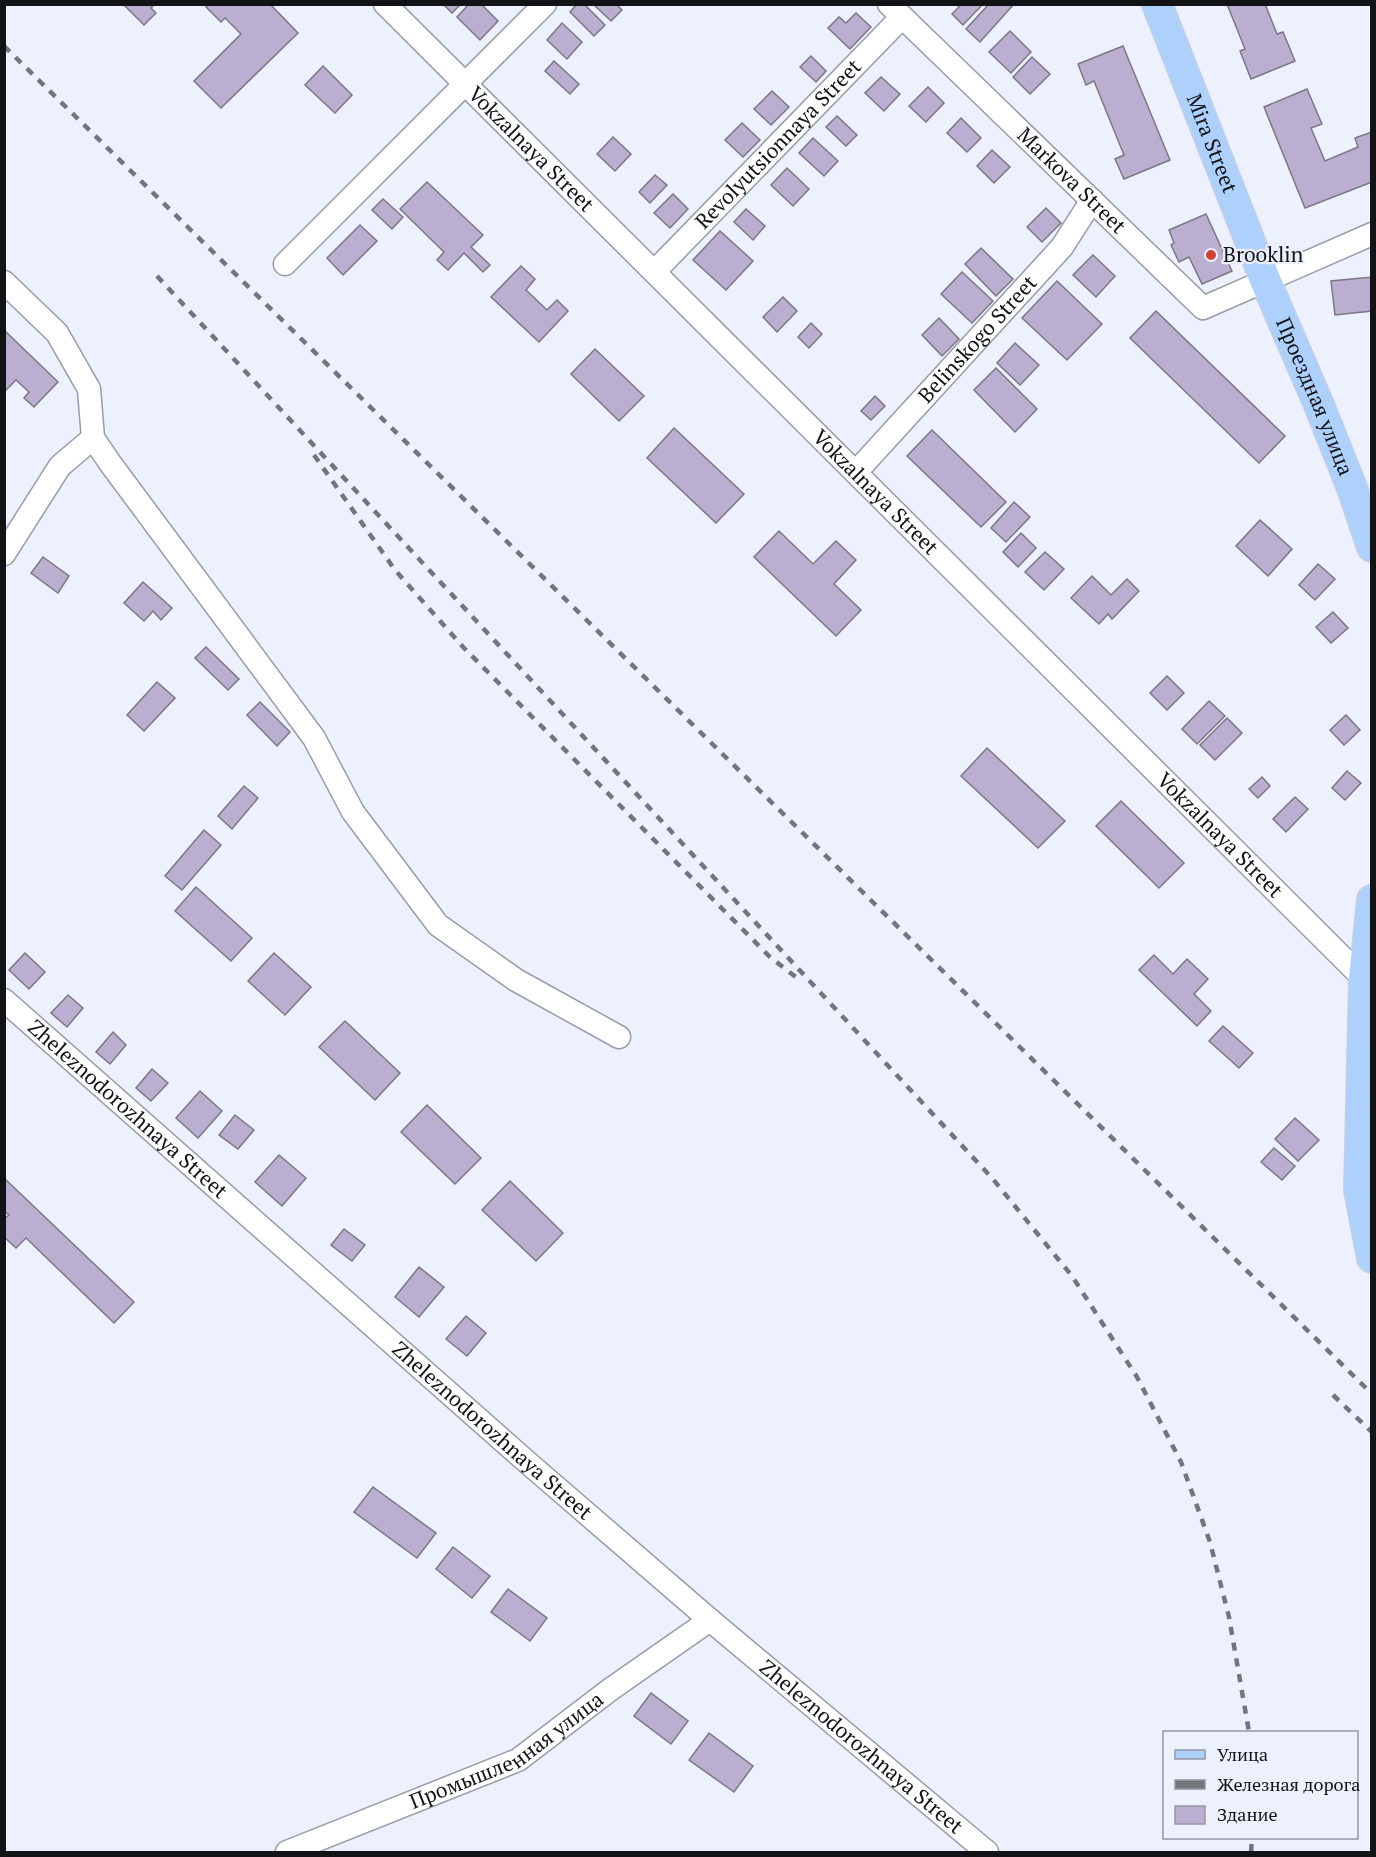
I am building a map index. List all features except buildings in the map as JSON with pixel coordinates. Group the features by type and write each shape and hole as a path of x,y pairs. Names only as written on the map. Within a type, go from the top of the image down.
{"main road":[{"name":"Mira Street","path":"1157,4 1266,282"},
{"name":"Проездная улица","path":"1266,282 1352,488 1371,547"},
{"path":"1371,900 1359,1190 1371,1258"}],"street":[{"name":"Vokzalnaya Street","path":"385,4 1368,979"},
{"path":"285,264 545,4"},
{"name":"Markova Street","path":"896,11 1203,308 1266,282"},
{"name":"Revolyutsionnaya Street","path":"655,271 896,11"},
{"name":"Belinskogo Street","path":"856,472 1062,247 1092,201"},
{"path":"1266,282 1371,234"},
{"path":"4,282 57,333 89,389 93,438 314,738 353,812 438,925 516,980 619,1037"},
{"path":"4,554 60,466 93,438"},
{"name":"Zheleznodorozhnaya Street","path":"4,1000 527,1462 710,1620 987,1852"},
{"name":"Промышленная улица","path":"287,1852 518,1760 611,1689 710,1620"}],"railway":[{"path":"4,46 1372,1394"},
{"path":"157,276 992,1178 1072,1276 1137,1377 1181,1462 1210,1542 1229,1617 1249,1731"},
{"path":"314,455 395,570 464,648 770,957 797,978"},
{"path":"1333,1395 1372,1432"},
{"path":"1251,1852 1252,1839"}],"place":[{"name":"Brooklin","path":"1211,255"}]}
